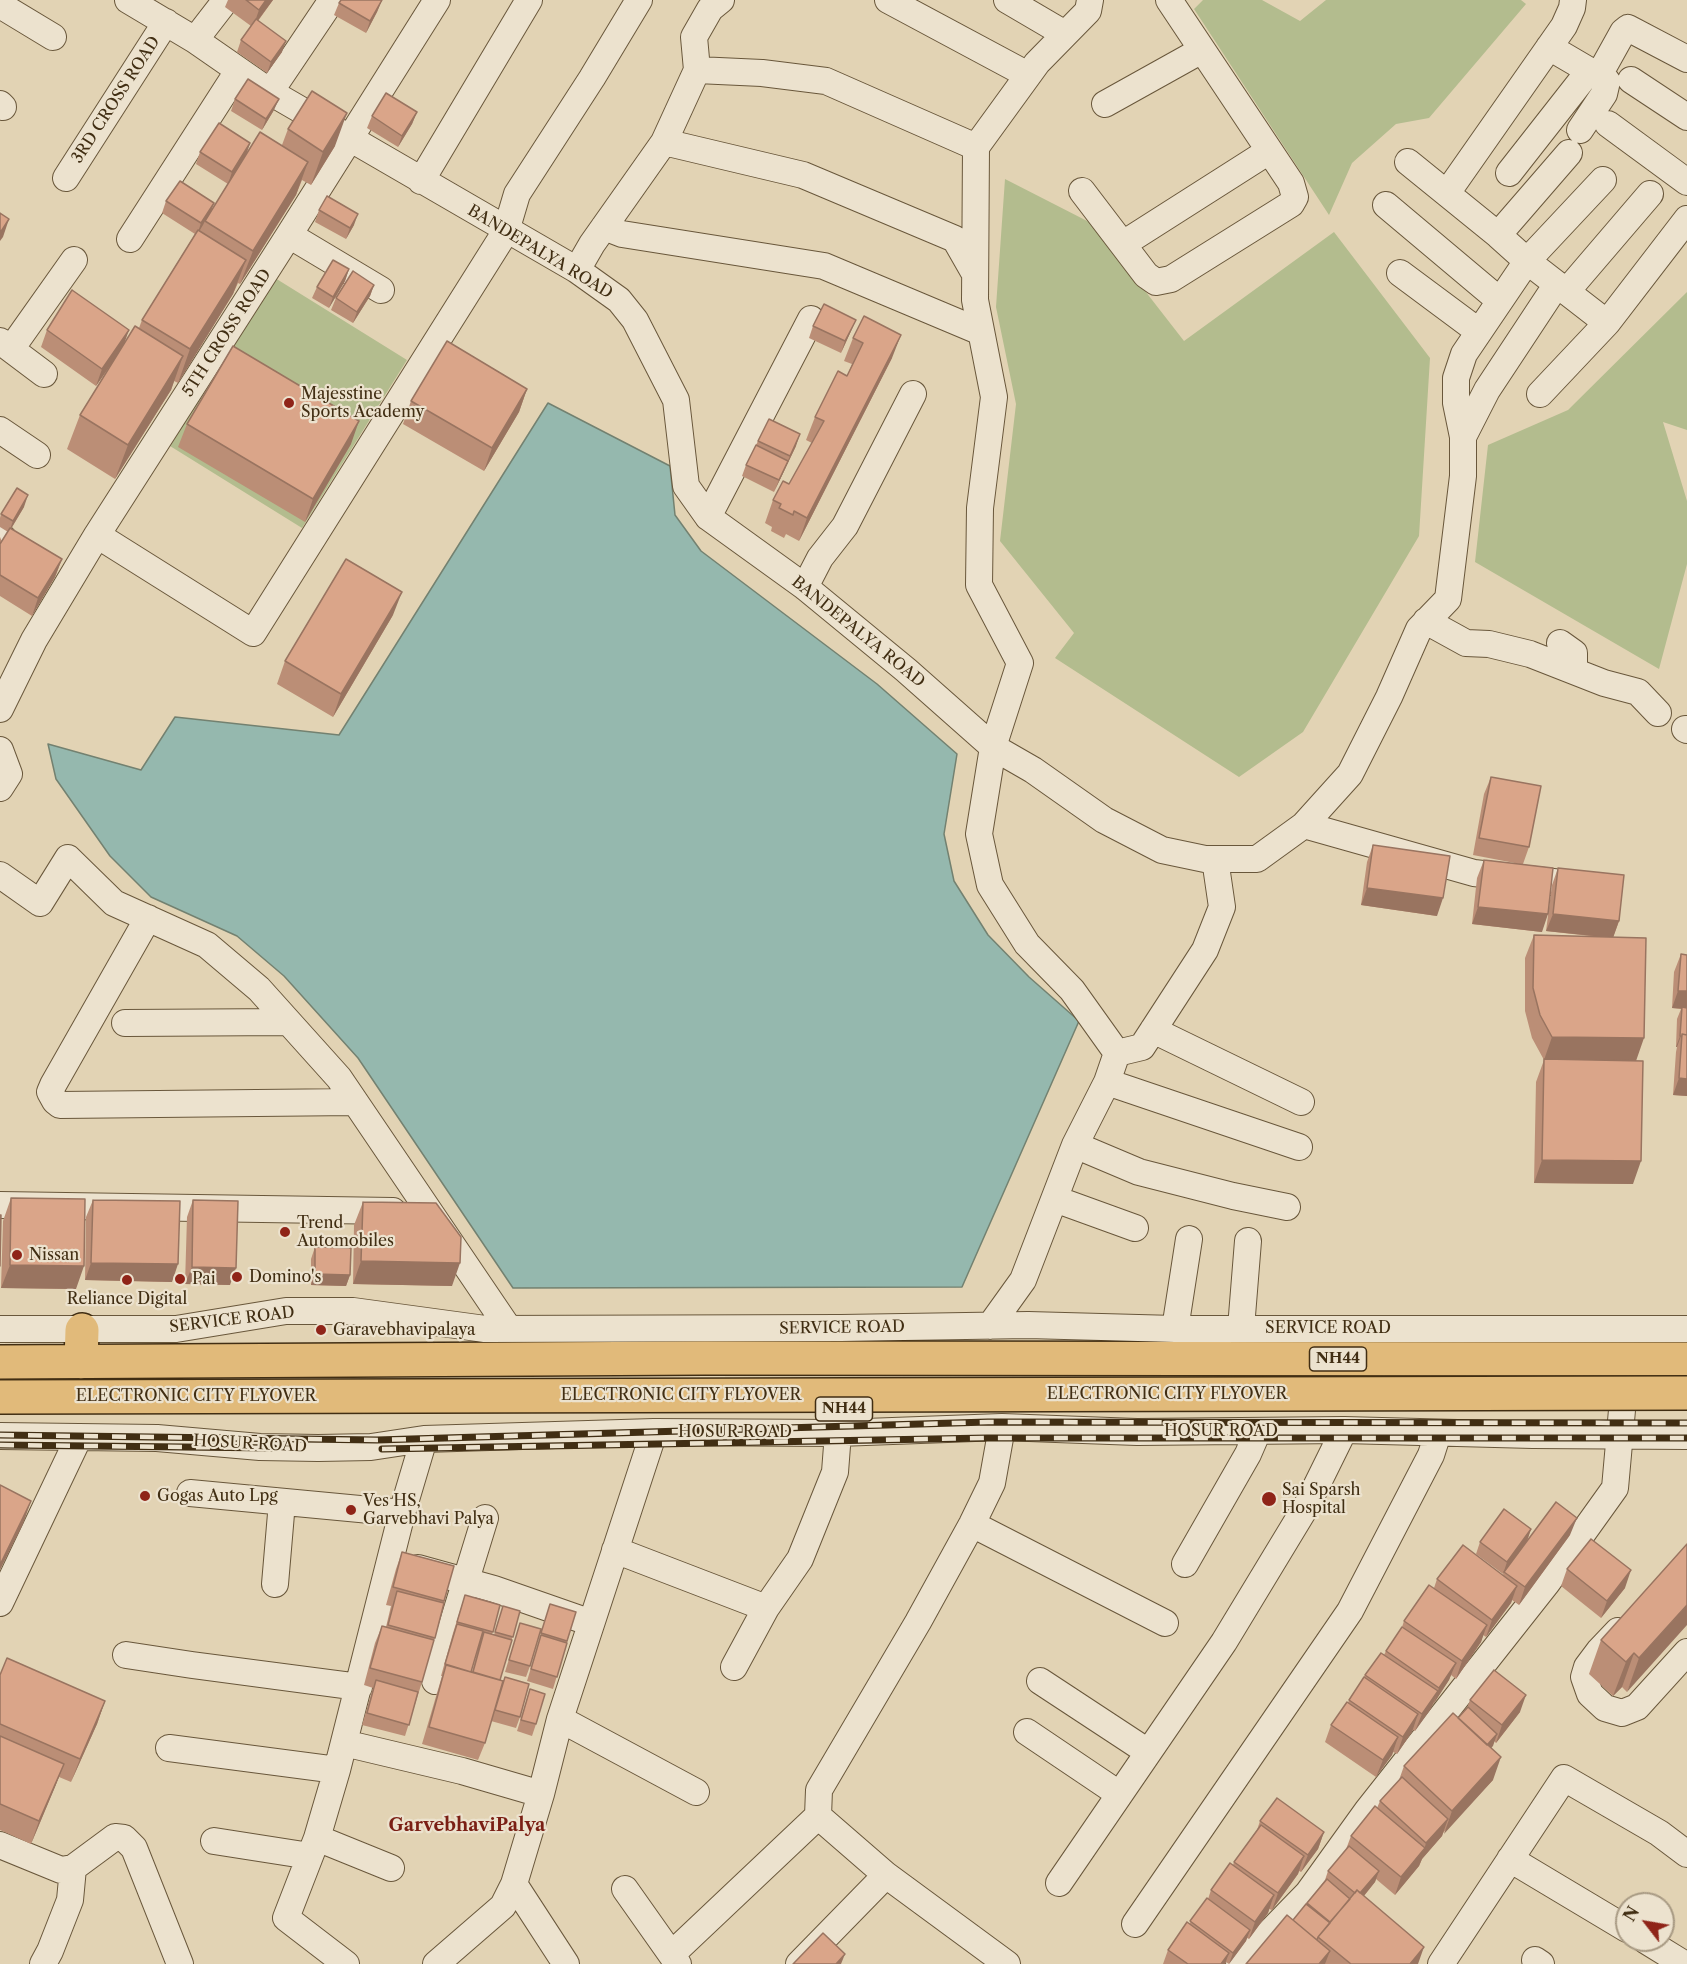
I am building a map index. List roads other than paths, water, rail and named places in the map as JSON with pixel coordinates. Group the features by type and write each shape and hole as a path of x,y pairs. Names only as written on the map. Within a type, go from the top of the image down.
{"highway":[{"path":"81,1362 82,1330"},
{"name":"NH44","path":"0,1362 705,1358 1687,1359"},
{"path":"990,1359 995,1418"},
{"name":"ELECTRONIC CITY FLYOVER","path":"0,1374 1687,1371"},
{"name":"ELECTRONIC CITY FLYOVER","path":"0,1397 1687,1393"},
{"name":"HOSUR ROAD","path":"0,1410 1621,1423 1687,1409"}],"street":[{"name":"BANDEPALYA ROAD","path":"128,0 195,40 270,92 506,231 577,270 619,300 635,320 676,400 686,486 708,517 805,587 906,670 993,747 1033,770 1104,819 1162,850 1205,859 1257,859 1304,825 1350,774 1389,697 1419,629 1448,599 1463,476 1463,437 1456,403 1456,378 1464,354 1498,300 1527,261 1603,180"},
{"path":"195,40 226,0"},
{"path":"270,92 332,0"},
{"name":"5TH CROSS ROAD","path":"0,709 20,668 97,535 290,235 437,0"},
{"path":"421,180 529,0"},
{"path":"97,535 253,633 506,231 518,194 639,0"},
{"path":"577,270 592,244 663,142 697,70 694,37 711,9 721,0"},
{"path":"888,0 1028,75"},
{"path":"1007,0 1065,34"},
{"path":"1090,0 1088,11 1037,63 976,147 975,300 994,397 980,508 979,585 1020,663 993,747 979,834 990,885 1027,945 1072,990 1117,1053"},
{"path":"1082,191 1146,275 1156,282 1171,279 1291,204 1295,197 1291,183 1169,0"},
{"path":"1446,193 1564,26 1573,0"},
{"path":"0,5 53,36"},
{"name":"3RD CROSS ROAD","path":"66,178 166,22"},
{"path":"1509,173 1594,74 1628,28 1687,59"},
{"path":"1549,47 1607,81 1604,93 1580,130"},
{"path":"1105,104 1202,50"},
{"path":"697,70 762,73 826,81 976,147"},
{"path":"130,239 238,71"},
{"path":"1631,80 1687,117"},
{"path":"1608,124 1687,182"},
{"path":"663,142 803,175 955,239 975,274"},
{"path":"1123,244 1269,151"},
{"path":"1498,235 1569,153"},
{"path":"1408,162 1527,261 1607,323"},
{"path":"1463,437 1487,390 1562,287 1650,194"},
{"path":"1386,205 1498,300"},
{"path":"1540,394 1607,323 1687,219"},
{"path":"604,227 622,234 824,266 981,332"},
{"path":"290,235 381,290"},
{"path":"44,374 5,345 74,260"},
{"path":"1400,273 1478,331"},
{"path":"708,517 811,319"},
{"path":"805,587 820,558 845,525 913,394"},
{"path":"0,430 37,455"},
{"path":"1426,621 1466,644 1489,644 1530,654 1604,683 1638,692 1658,713"},
{"path":"1560,642 1574,653 1574,671"},
{"path":"0,750 9,774 0,788"},
{"path":"1304,825 1474,873 1595,887"},
{"path":"0,875 40,903 68,858 114,903 207,945 259,989 339,1078 509,1329"},
{"path":"1117,1053 1142,1047 1205,950 1221,907 1215,859"},
{"path":"148,918 53,1085 50,1092 55,1101 60,1105 355,1102"},
{"path":"126,1023 288,1022"},
{"path":"1153,1030 1301,1101"},
{"path":"990,1326 1023,1280 1075,1145 1107,1082 1117,1053"},
{"path":"1107,1082 1299,1146"},
{"path":"1075,1145 1139,1172 1287,1207"},
{"path":"1055,1199 1135,1228"},
{"path":"0,1205 429,1211"},
{"path":"1175,1329 1190,1239"},
{"path":"1241,1328 1248,1241"},
{"path":"1023,1280 1028,1325"},
{"name":"SERVICE ROAD","path":"0,1329 176,1329 286,1311 353,1311 485,1329 1028,1325 1175,1329 1687,1329"},
{"path":"625,1889 675,1959 818,1816 819,1790 918,1622 992,1483 995,1418"},
{"name":"HOSUR ROAD","path":"0,1437 157,1438 260,1447 371,1448 424,1439 654,1432 838,1433 995,1418 1137,1432 1344,1430 1438,1433 1621,1423 1687,1436"},
{"path":"1239,1964 1308,1893 1374,1802 1554,1573 1615,1488 1621,1423"},
{"path":"1059,1883 1236,1622 1308,1505 1344,1430"},
{"path":"1185,1564 1248,1454 1258,1431"},
{"path":"443,1962 503,1906 514,1884 541,1794 560,1719 654,1432"},
{"path":"734,1667 766,1608 800,1559 835,1472 838,1433"},
{"path":"1135,1924 1350,1611 1431,1455 1438,1433"},
{"path":"0,1603 80,1437"},
{"path":"346,1964 286,1918 314,1847 337,1770 402,1513 424,1439"},
{"path":"190,1493 402,1513"},
{"path":"275,1584 282,1502"},
{"path":"435,1681 485,1518"},
{"path":"972,1524 1165,1623"},
{"path":"615,1550 766,1608"},
{"path":"391,1561 494,1589 591,1623"},
{"path":"1631,1616 1599,1651 1587,1667 1584,1677 1590,1694 1605,1708 1622,1713 1637,1707 1687,1652"},
{"path":"126,1655 359,1687"},
{"path":"1040,1681 1148,1752"},
{"path":"560,1719 696,1792"},
{"path":"1027,1732 1119,1794"},
{"path":"344,1743 462,1771 541,1794"},
{"path":"169,1748 337,1770"},
{"path":"1441,1964 1564,1778 1659,1833 1687,1854"},
{"path":"818,1816 886,1875 1007,1964"},
{"path":"0,1845 61,1870 73,1868 115,1837 124,1838 134,1848 180,1964"},
{"path":"214,1841 314,1847 391,1868"},
{"path":"1510,1859 1615,1922"},
{"path":"43,1964 70,1900 73,1868"},
{"path":"799,1964 886,1875"},
{"path":"514,1884 566,1964"},
{"path":"1664,1952 1684,1964"}],"water":[{"path":"548,403 670,466 675,515 701,551 877,684 957,754 944,834 954,881 988,935 1029,977 1079,1021 962,1287 513,1288 358,1058 284,976 237,936 151,897 110,856 56,779 48,744 141,770 175,717 339,735"}],"railway":[{"path":"0,1435 377,1440 988,1422 1687,1423"},
{"path":"382,1449 987,1438 1687,1438"},
{"path":"0,1445 274,1448"}],"place":[{"name":"Majesstine Sports Academy","path":"289,403"},
{"name":"Trend Automobiles","path":"285,1232"},
{"name":"Nissan","path":"17,1255"},
{"name":"Domino's","path":"237,1277"},
{"name":"Pai","path":"180,1279"},
{"name":"Reliance Digital","path":"127,1280"},
{"name":"Garavebhavipalaya","path":"321,1330"},
{"name":"Gogas Auto Lpg","path":"145,1496"},
{"name":"Sai Sparsh Hospital","path":"1269,1499"},
{"name":"Ves HS, Garvebhavi Palya","path":"351,1510"}],"district":[{"name":"GarvebhaviPalya","path":"467,1826"}]}
